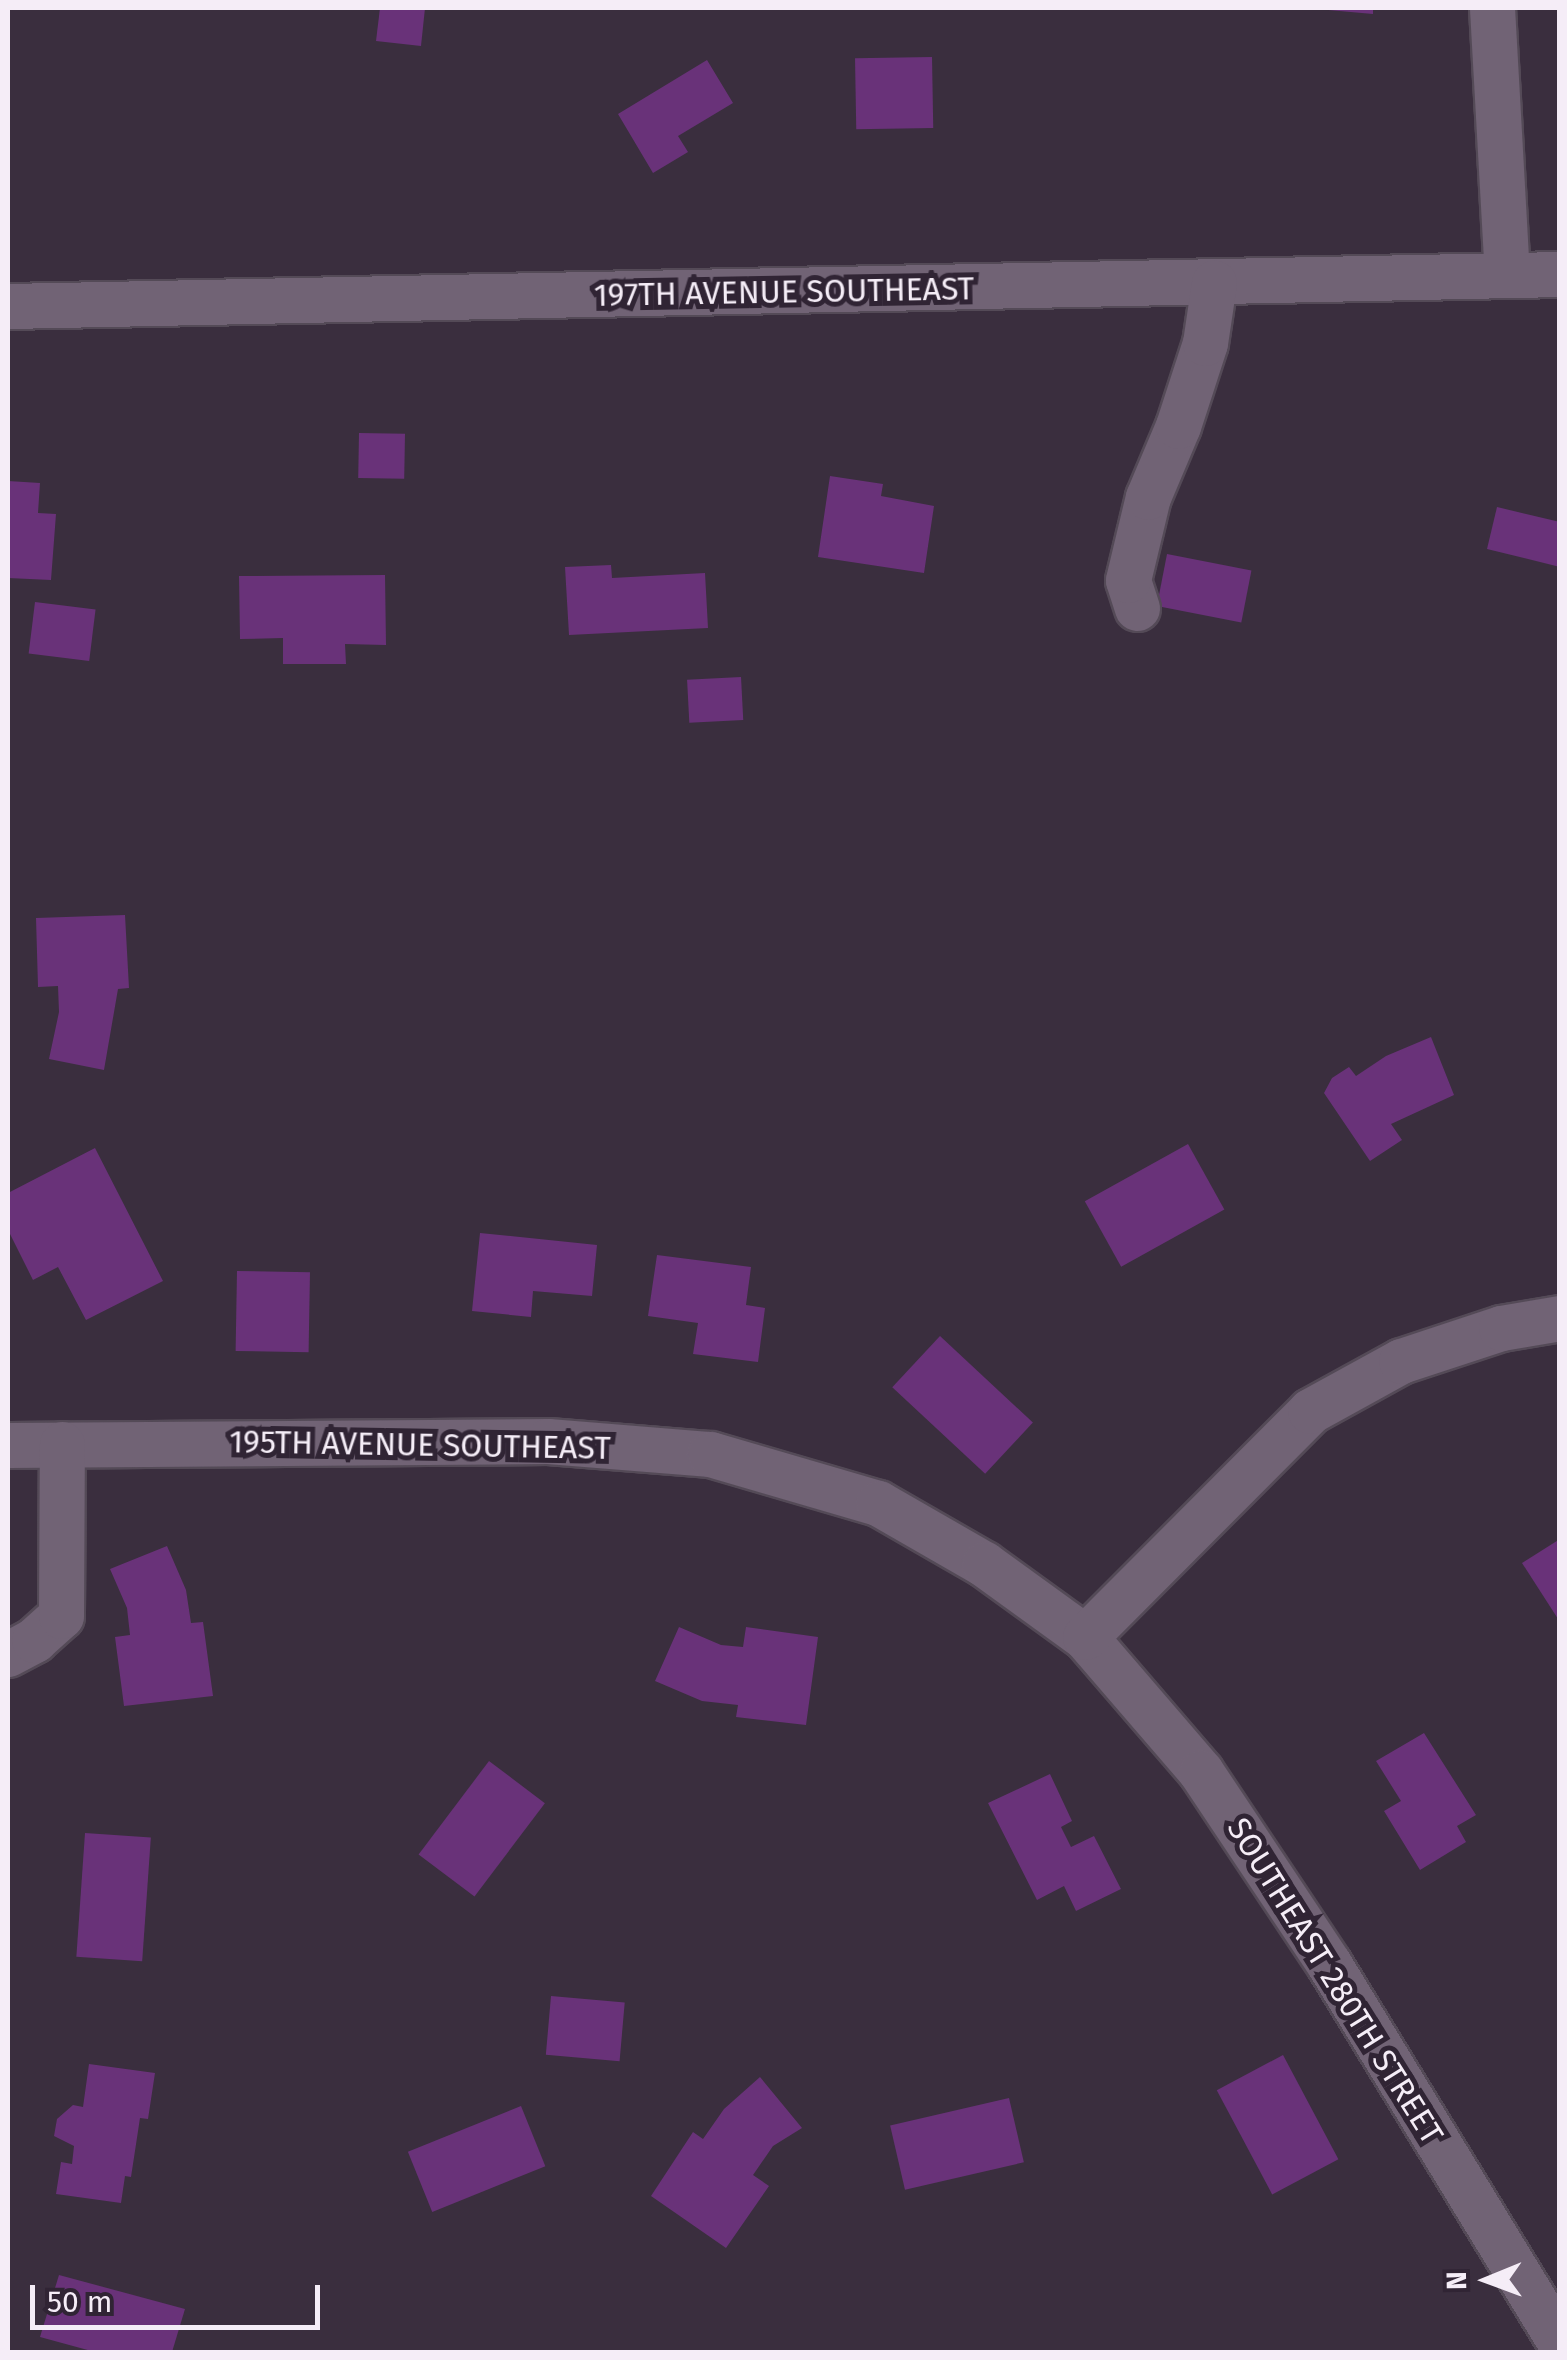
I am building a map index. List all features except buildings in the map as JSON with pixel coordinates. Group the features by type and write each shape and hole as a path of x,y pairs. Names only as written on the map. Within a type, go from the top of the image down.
{"street":[{"path":"1492,8 1507,276"},
{"name":"197TH AVENUE SOUTHEAST","path":"8,306 1560,274"},
{"path":"1137,608 1128,580 1148,497 1178,426 1205,343 1214,283"},
{"path":"1085,1637 1310,1411 1401,1361 1502,1328 1560,1318"},
{"name":"195TH AVENUE SOUTHEAST","path":"8,1445 548,1441 710,1454 878,1504 984,1564 1085,1637"},
{"path":"8,1654 34,1640 61,1616 62,1444"},
{"name":"SOUTHEAST 280TH STREET","path":"1085,1637 1212,1788 1329,1964 1560,2344"}]}
